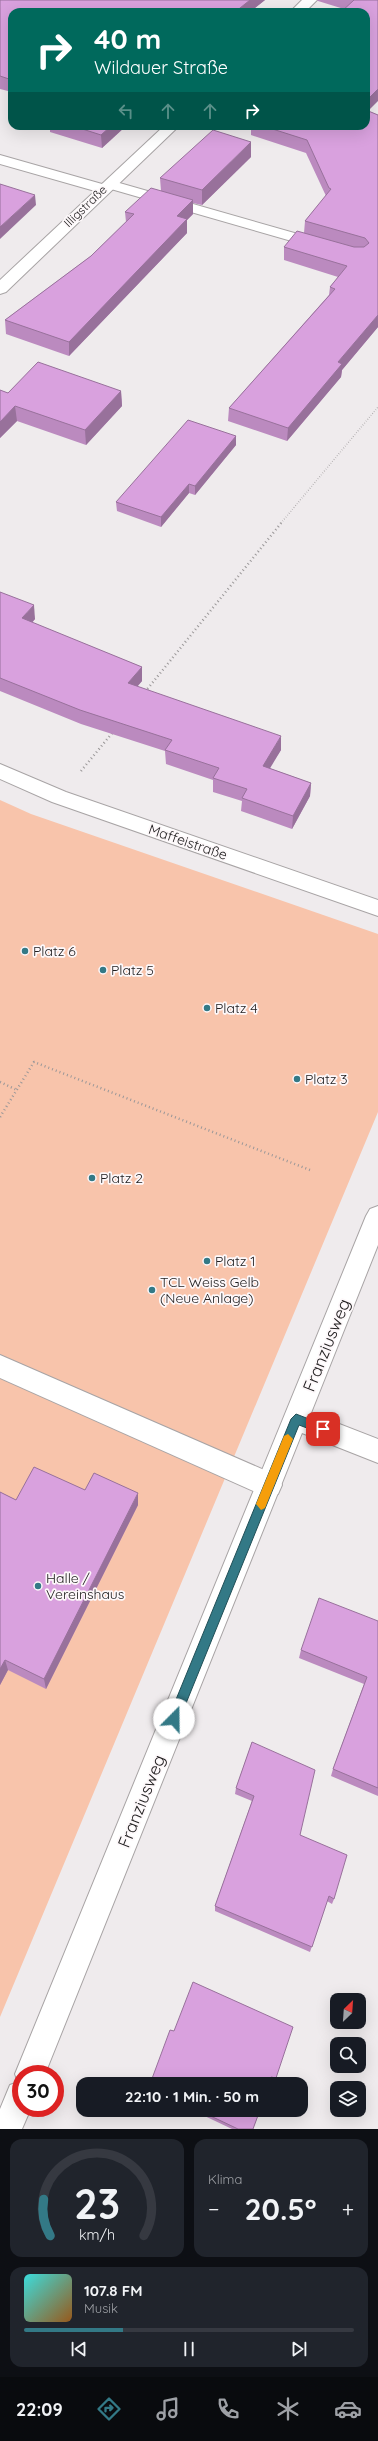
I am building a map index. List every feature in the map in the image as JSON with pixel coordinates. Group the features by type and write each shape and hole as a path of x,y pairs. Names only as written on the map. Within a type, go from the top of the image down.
{"street":[{"path":"301,8 310,0"},
{"name":"Illigstraße","path":"0,289 106,186 168,130"},
{"path":"0,159 106,186 336,249"},
{"name":"Maffeistraße","path":"0,771 59,797 378,908"},
{"name":"Franziusweg","path":"34,2065 378,1216"},
{"path":"0,1366 269,1485"},
{"path":"296,1419 378,1451"},
{"path":"7,2129 12,2117"}],"path":[{"path":"143,694 318,478 378,408"},
{"path":"79,774 114,731"},
{"path":"0,1117 34,1062 310,1170"},
{"path":"0,1082 17,1090"}],"shaded area":[{"name":"TCL Weiss Gelb (Neue Anlage)","path":"0,800 31,814 378,934 378,1112 0,2017"}],"building":[{"path":"0,0 250,0 240,8 8,8 8,79 0,76"},
{"path":"354,0 378,0 378,89 370,97 370,8 345,8"},
{"path":"370,112 378,115 378,315 338,362 342,364 288,428 229,408 335,289 330,287 347,266 284,247 297,231 354,247 364,247 369,243 365,238 305,221 331,189 329,188 307,140 276,130 370,130"},
{"path":"85,130 107,130 101,135"},
{"path":"213,130 251,142 202,190 160,178"},
{"path":"0,184 35,195 0,227"},
{"path":"151,188 193,200 177,216 187,219 69,342 5,320 91,256 134,214 125,212"},
{"path":"38,362 121,391 85,430 15,406 0,422 0,390 8,393"},
{"path":"188,420 236,436 195,486 189,484 161,517 116,502"},
{"path":"0,592 34,605 22,618 142,667 128,683 281,736 263,766 311,783 293,816 242,798 247,789 213,778 219,768 165,750 172,740 80,710 0,678"},
{"name":"Halle / Vereinshaus","path":"34,1467 85,1490 94,1473 138,1493 44,1679 5,1660 0,1669 0,1492 16,1500"},
{"path":"319,1598 378,1621 378,1788 333,1769 367,1677 301,1650"},
{"path":"252,1742 315,1770 300,1835 347,1855 334,1899 329,1896 312,1947 215,1906 254,1796 236,1788"},
{"path":"193,1982 293,2027 276,2077 153,2077 170,2030 174,2031"},
{"path":"213,2117 257,2117 253,2129 238,2129"}],"slow traffic":[{"path":"261,1504 288,1439"}],"place":[{"name":"Platz 6","path":"25,951"},
{"name":"Platz 5","path":"103,970"},
{"name":"Platz 4","path":"207,1008"},
{"name":"Platz 3","path":"297,1079"},
{"name":"Platz 2","path":"92,1178"},
{"name":"Platz 1","path":"207,1261"},
{"name":"TCL Weiss Gelb (Neue Anlage)","path":"152,1290"},
{"name":"Halle / Vereinshaus","path":"38,1586"}],"route":[{"path":"174,1719 296,1419 323,1429"}]}
